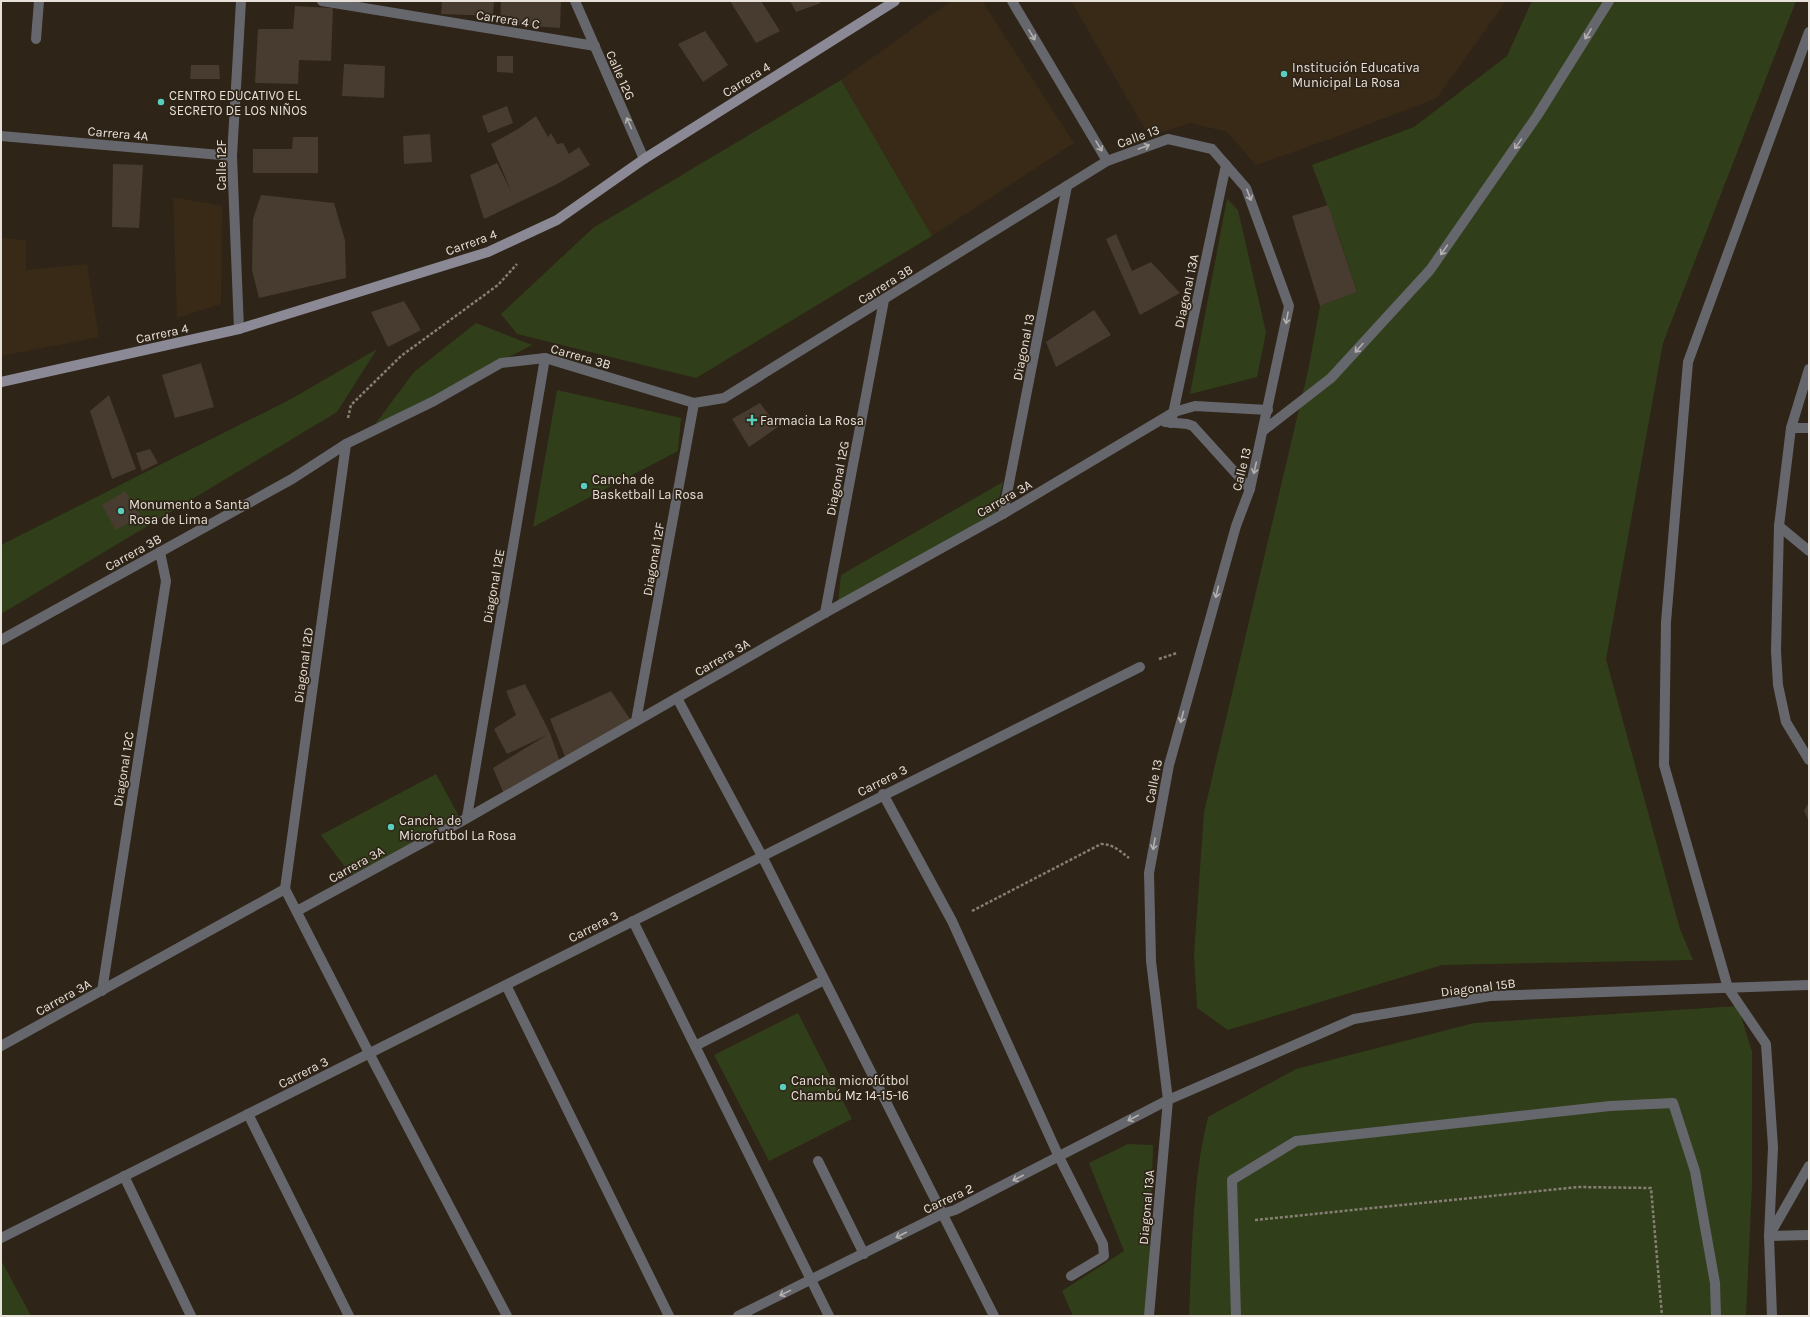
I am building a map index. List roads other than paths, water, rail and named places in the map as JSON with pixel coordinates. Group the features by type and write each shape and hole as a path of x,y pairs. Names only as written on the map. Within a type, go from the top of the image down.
{"street":[{"path":"36,39 39,1"},
{"name":"Calle 12F","path":"239,329 232,156 241,1"},
{"name":"Carrera 4 C","path":"322,1 595,46"},
{"name":"Calle 12G","path":"575,1 644,159"},
{"name":"Carrera 4","path":"1,382 239,329 488,252 557,220 644,159 895,1"},
{"name":"Calle 13","path":"1012,1 1108,161 1168,138 1212,149 1246,188 1289,306 1264,430 1250,489 1236,526 1209,625 1200,649 1169,765 1149,872 1151,961 1168,1100"},
{"path":"1264,430 1332,378 1430,270 1537,116 1609,1"},
{"path":"1772,1316 1769,1236 1773,1147 1766,1044 1728,988 1664,765 1667,614 1688,362 1809,32"},
{"name":"Carrera 4A","path":"1,136 232,156"},
{"name":"Carrera 3B","path":"1,640 292,479 346,444 434,401 501,363 545,358 694,402 724,398 1108,161"},
{"name":"Diagonal 13A","path":"1171,422 1226,166"},
{"name":"Diagonal 13","path":"1003,514 1067,186"},
{"name":"Diagonal 12G","path":"825,613 884,300"},
{"name":"Diagonal 12E","path":"467,817 545,358"},
{"path":"1809,369 1791,428 1779,526 1776,651 1778,685 1786,722 1809,760"},
{"name":"Diagonal 12F","path":"636,721 694,402"},
{"name":"Carrera 3A","path":"297,911 467,817 825,613 1003,514 1174,412 1195,406 1268,410"},
{"path":"1157,422 1171,422 1193,426 1250,489"},
{"path":"1791,428 1809,428"},
{"name":"Diagonal 12D","path":"285,889 346,444"},
{"path":"1779,526 1809,551"},
{"name":"Diagonal 12C","path":"102,991 166,581 160,552"},
{"name":"Carrera 3","path":"1,1238 883,794 1140,667"},
{"path":"677,698 762,856 994,1316"},
{"path":"883,794 952,921 1059,1157 1103,1244 1105,1252 1104,1256 1071,1276"},
{"path":"285,889 507,1316"},
{"name":"Carrera 3A","path":"1,1046 285,889"},
{"path":"633,921 829,1316"},
{"path":"695,1046 824,980"},
{"path":"506,984 668,1316"},
{"name":"Diagonal 15B","path":"1168,1100 1354,1019 1490,996 1809,985"},
{"name":"Diagonal 13A","path":"1149,1316 1168,1100"},
{"name":"Carrera 2","path":"738,1316 942,1214 955,1210 1168,1100"},
{"path":"1236,1316 1232,1180 1296,1141 1610,1106 1673,1103 1695,1171 1715,1283 1716,1316"},
{"path":"248,1114 349,1316"},
{"path":"818,1161 864,1254"},
{"path":"1769,1236 1809,1166"},
{"path":"124,1176 192,1316"},
{"path":"1769,1236 1809,1235"}],"place":[{"name":"Institución Educativa Municipal La Rosa","path":"1284,74"},
{"name":"CENTRO EDUCATIVO EL SECRETO DE LOS NIÑOS","path":"161,102"},
{"name":"Farmacia La Rosa","path":"752,420"},
{"name":"Cancha de Basketball La Rosa","path":"584,486"},
{"name":"Monumento a Santa Rosa de Lima","path":"121,511"},
{"name":"Cancha de Microfutbol La Rosa","path":"391,827"},
{"name":"Cancha microfútbol Chambú Mz 14-15-16","path":"783,1087"}]}
